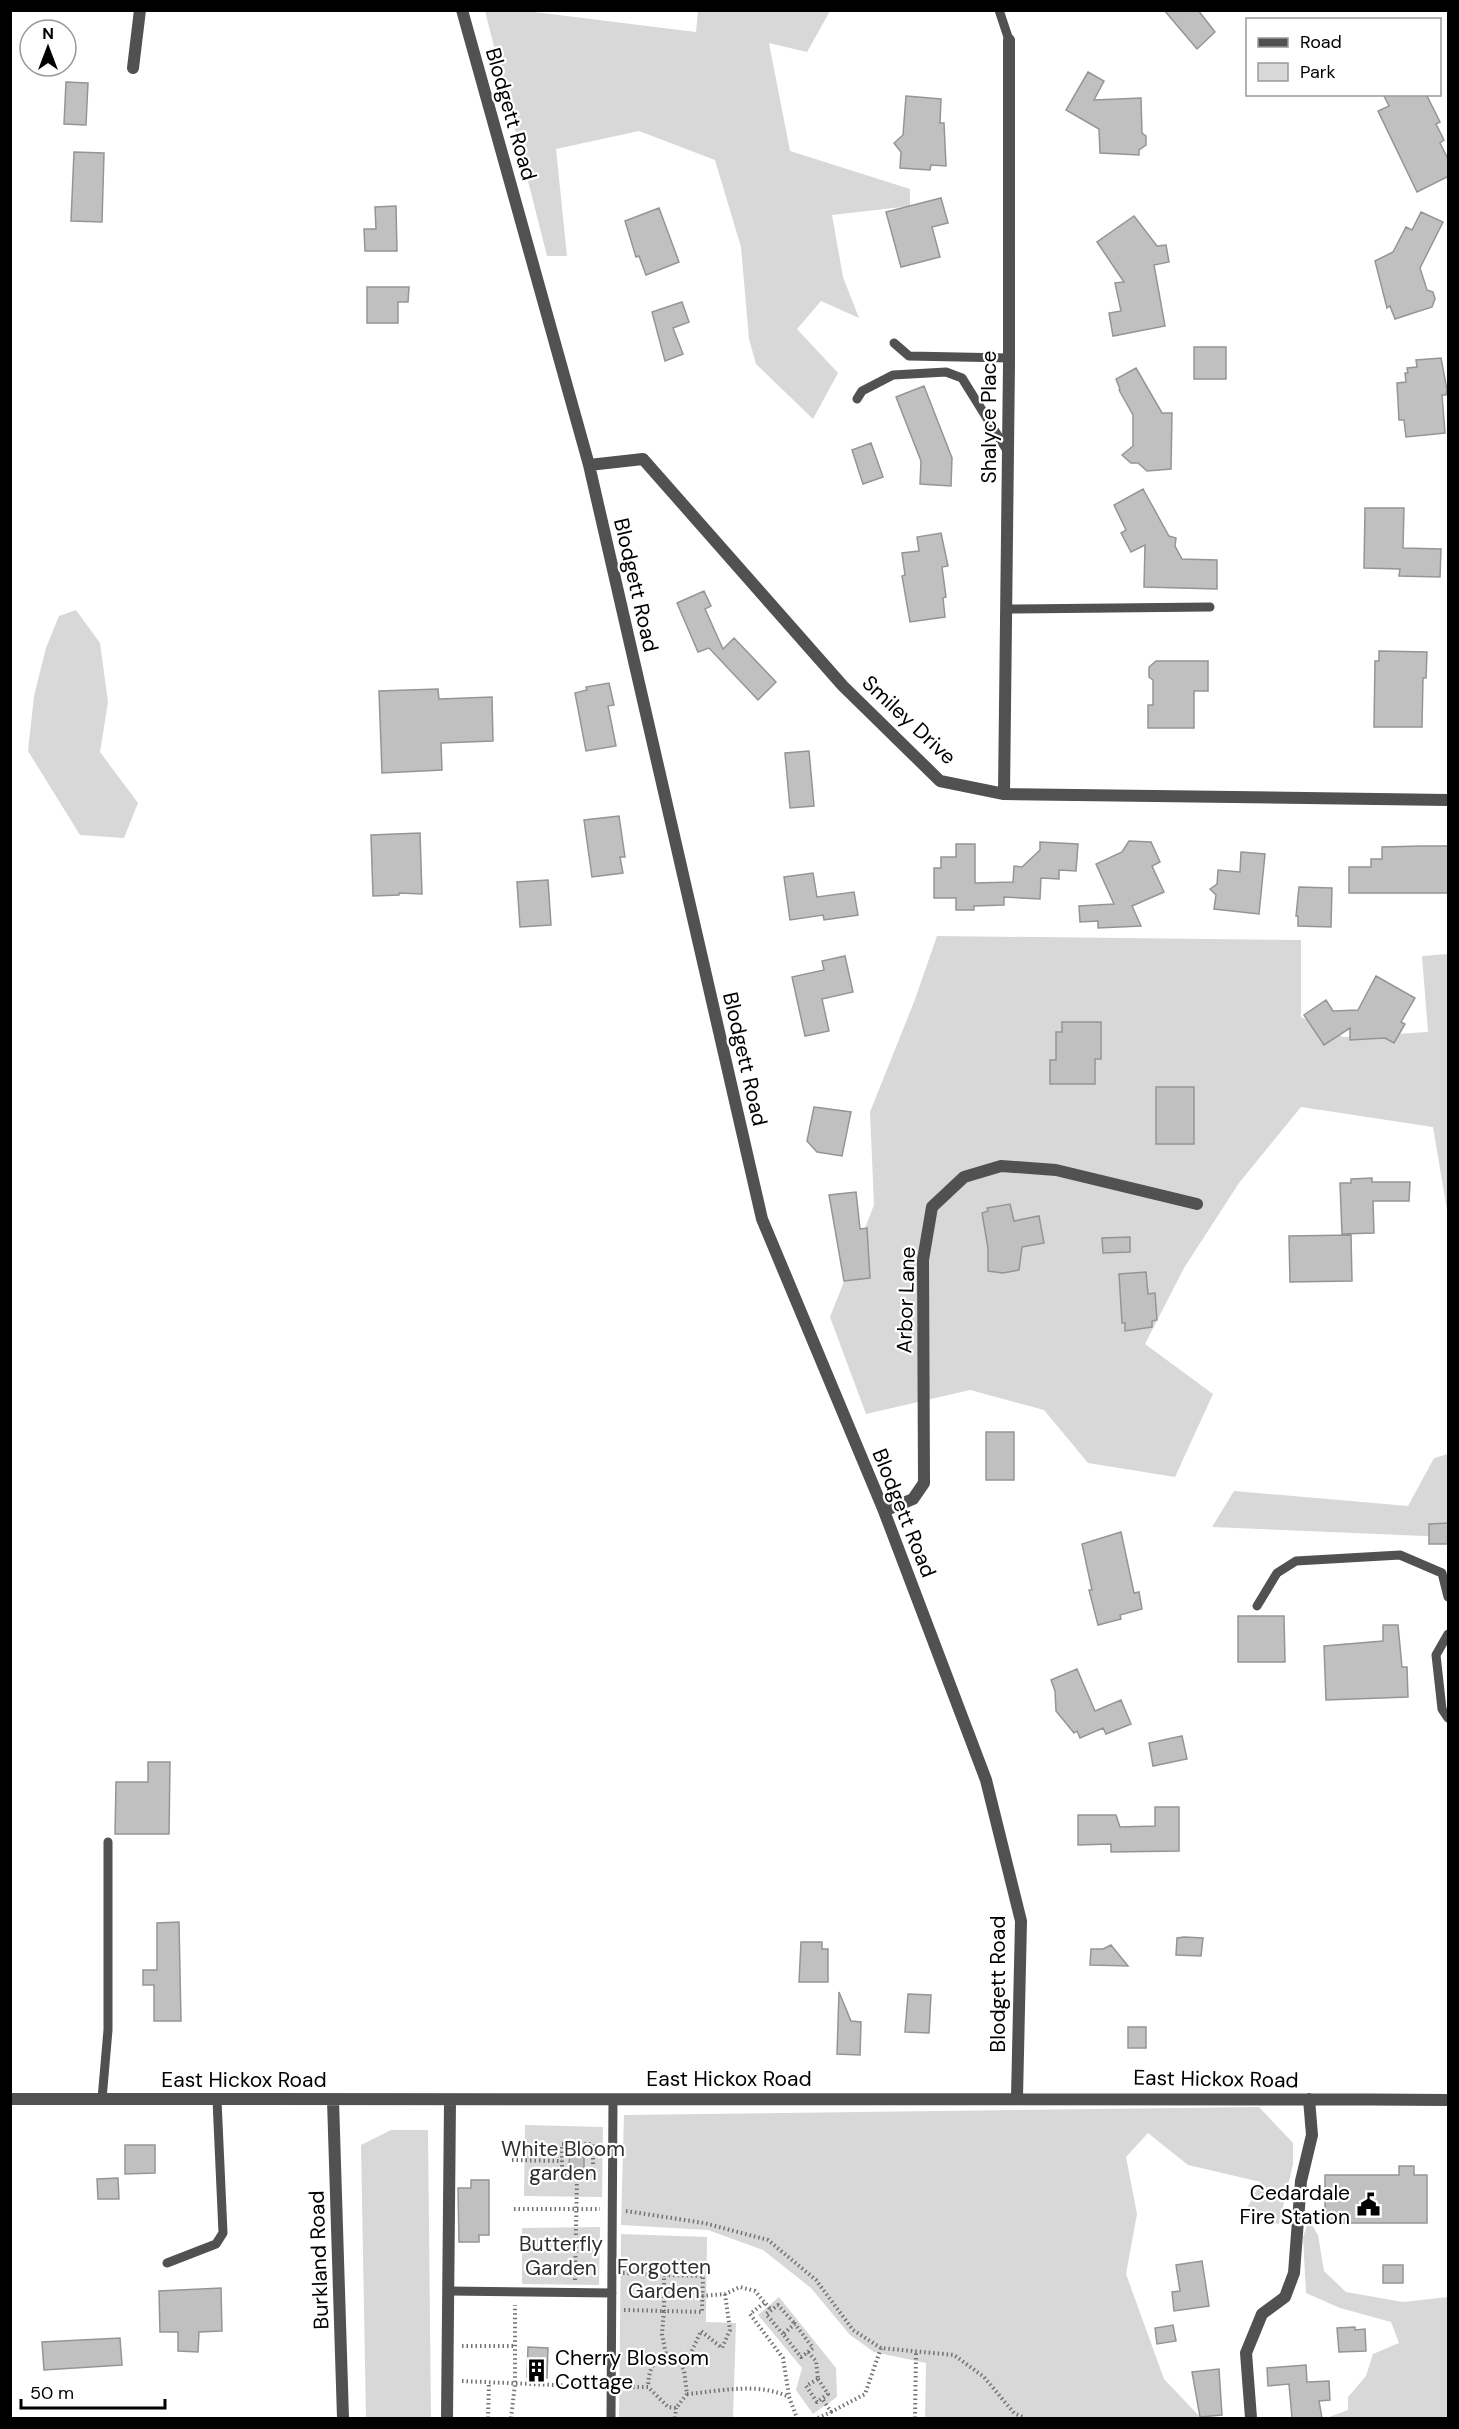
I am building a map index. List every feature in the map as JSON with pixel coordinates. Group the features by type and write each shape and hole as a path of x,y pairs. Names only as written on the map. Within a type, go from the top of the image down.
{"street":[{"path":"133,68 140,10"},
{"name":"Blodgett Road","path":"462,10 589,465 762,1220 884,1511 986,1780 1021,1921 1017,2097"},
{"name":"Shalyce Place","path":"1004,794 1009,358 1009,40"},
{"name":"Smiley Drive","path":"589,465 643,459 843,686 940,781 1004,794 1449,800"},
{"name":"Arbor Lane","path":"884,1511 913,1499 924,1483 923,1260 932,1207 964,1177 1001,1166 1056,1170 1197,1204"},
{"name":"East Hickox Road","path":"10,2099 450,2101 1017,2097 1449,2100"},
{"path":"1251,2418 1246,2354 1262,2314 1285,2296 1293,2273 1301,2181 1312,2135 1309,2099"},
{"name":"Burkland Road","path":"333,2100 343,2418"},
{"path":"447,2418 450,2101"}],"lane":[{"path":"999,10 1009,40"},
{"path":"894,343 909,356 1009,358"},
{"path":"857,399 862,391 893,375 946,372 962,378 1008,452"},
{"path":"1006,609 1210,607"},
{"path":"1257,1606 1277,1573 1296,1561 1400,1555 1442,1573 1449,1597"},
{"path":"1449,1634 1436,1655 1442,1709 1449,1718"},
{"path":"102,2099 108,2030 108,1842"},
{"path":"611,2418 613,2099"},
{"path":"167,2263 216,2244 223,2233 217,2100"},
{"path":"449,2291 612,2293"}],"path":[{"path":"562,2144 593,2144 593,2176 562,2176 562,2161 562,2144"},
{"path":"512,2160 562,2161"},
{"path":"575,2293 577,2176"},
{"path":"514,2209 612,2209 704,2223 768,2240 816,2280 853,2330 881,2348 954,2355 984,2377 1014,2413 1025,2418"},
{"path":"611,2309 702,2312 703,2276 612,2273"},
{"path":"664,2275 662,2334 666,2355"},
{"path":"702,2296 724,2294 740,2287 754,2291 771,2310"},
{"path":"511,2418 515,2384 515,2292"},
{"path":"676,2408 668,2408 648,2387 649,2372 656,2360 666,2355 677,2359 690,2355 701,2331 722,2348 730,2330 724,2294"},
{"path":"764,2303 750,2314 783,2358 789,2397 797,2418"},
{"path":"778,2305 813,2348 801,2357 766,2314 771,2310 778,2305"},
{"path":"783,2334 795,2325"},
{"path":"448,2345 515,2346"},
{"path":"818,2418 866,2394 881,2348"},
{"path":"808,2352 816,2361 818,2379 828,2394 817,2402 806,2386 818,2379"},
{"path":"915,2418 916,2352"},
{"path":"675,2418 676,2408 687,2394 684,2370 677,2359"},
{"path":"448,2381 611,2388 648,2387"},
{"path":"488,2418 489,2382"},
{"path":"687,2394 756,2388 775,2390 789,2397"},
{"path":"822,2398 831,2412"}],"green space":[{"path":"485,11 526,11 696,32 698,11 830,11 807,52 769,43 790,151 910,189 910,206 832,215 843,277 859,318 821,301 797,329 838,373 813,419 756,364 749,339 741,247 715,160 639,131 556,149 567,256 547,256"},
{"path":"76,610 100,643 108,702 100,752 138,803 124,838 80,835 28,751 34,696 46,648 59,616"},
{"path":"937,936 1301,940 1301,1017 1343,1037 1428,1032 1422,956 1448,954 1448,1216 1433,1127 1301,1107 1239,1183 1184,1268 1145,1344 1213,1394 1175,1477 1088,1463 1044,1410 970,1390 866,1414 830,1317 874,1205 870,1112 914,1002"},
{"path":"1448,1454 1448,1537 1212,1527 1234,1491 1408,1506 1434,1458"},
{"path":"1259,2107 1293,2143 1293,2164 1279,2224 1241,2219 1261,2182 1188,2165 1148,2133 1126,2157 1137,2214 1126,2274 1164,2379 1201,2418 925,2418 926,2363 874,2352 850,2335 811,2288 763,2250 708,2230 621,2225 624,2115"},
{"name":"White Bloom garden","path":"525,2125 603,2127 602,2197 524,2196"},
{"path":"391,2130 428,2130 431,2418 366,2418 361,2145"},
{"path":"1309,2220 1318,2235 1324,2271 1346,2292 1403,2302 1448,2297 1448,2418 1326,2418 1348,2410 1348,2397 1366,2376 1373,2354 1399,2343 1391,2322 1340,2308 1306,2293 1303,2237"},
{"name":"Butterfly Garden","path":"600,2227 599,2285 522,2284 522,2228"},
{"name":"Forgotten Garden","path":"621,2234 707,2237 706,2322 736,2323 733,2418 619,2418"},
{"path":"779,2297 836,2368 837,2397 813,2414 796,2390 802,2368 758,2315"}],"building":[{"path":"1164,10 1198,10 1215,32 1197,49"},
{"path":"1088,72 1104,81 1094,100 1141,98 1142,133 1146,136 1146,145 1139,150 1139,155 1100,153 1099,129 1066,110"},
{"path":"66,82 88,83 86,125 64,124"},
{"path":"906,96 941,99 940,123 944,123 946,166 931,165 930,170 900,168 901,152 894,143 903,135"},
{"path":"1384,96 1427,96 1440,122 1436,124 1444,140 1440,143 1449,161 1449,176 1417,192 1378,111 1389,106"},
{"path":"74,152 104,153 102,222 71,221"},
{"path":"941,198 948,223 932,227 940,257 901,267 886,212"},
{"path":"396,206 397,251 365,251 364,229 376,229 375,207"},
{"path":"659,208 679,262 646,275 639,256 636,257 625,221"},
{"path":"1421,212 1443,222 1420,268 1427,290 1433,292 1435,299 1432,307 1395,319 1390,306 1387,308 1375,261 1393,252 1406,227 1412,230"},
{"path":"1134,216 1157,246 1166,245 1169,262 1154,265 1165,326 1113,336 1109,313 1121,311 1115,283 1124,282 1097,242"},
{"path":"367,287 409,287 408,302 398,302 398,323 367,323"},
{"path":"682,302 689,322 673,328 683,354 665,361 652,312"},
{"path":"1194,347 1226,347 1226,379 1194,379"},
{"path":"1441,358 1447,390 1446,395 1442,395 1445,433 1406,437 1404,420 1399,420 1397,383 1406,382 1407,368 1417,367 1416,360"},
{"path":"1136,368 1162,413 1172,413 1171,469 1147,471 1138,463 1131,463 1122,455 1133,446 1133,415 1119,390 1116,379"},
{"path":"924,386 952,458 951,486 920,484 921,461 896,397"},
{"path":"871,443 883,477 863,484 852,450"},
{"path":"1143,489 1169,536 1176,538 1175,546 1182,559 1217,560 1217,589 1144,587 1145,545 1131,552 1121,533 1126,530 1114,505"},
{"path":"1365,508 1404,508 1403,548 1441,549 1440,577 1399,576 1400,569 1364,568"},
{"path":"941,533 948,566 942,567 946,597 943,598 945,617 910,622 902,576 905,575 902,553 919,551 917,537"},
{"path":"704,591 711,606 705,609 723,649 734,638 776,682 758,700 709,648 698,652 677,603"},
{"path":"1379,651 1427,652 1426,678 1423,678 1422,727 1374,727 1375,661 1379,661"},
{"path":"1156,661 1208,661 1208,691 1194,691 1194,728 1148,728 1148,705 1153,705 1153,680 1149,677 1149,667"},
{"path":"609,683 614,705 608,706 616,746 586,751 575,693 587,690 586,687"},
{"path":"438,689 439,699 492,697 493,741 441,743 442,770 382,773 379,691"},
{"path":"809,751 814,806 790,808 785,753"},
{"path":"619,816 625,857 620,857 623,873 592,877 584,820"},
{"path":"420,833 422,894 399,893 399,895 373,896 371,835"},
{"path":"1129,841 1151,842 1160,862 1152,866 1164,892 1132,906 1141,926 1098,928 1098,921 1080,922 1079,906 1114,904 1096,864 1122,852"},
{"path":"1040,842 1078,844 1076,871 1059,870 1059,879 1041,878 1040,899 1004,897 1004,905 974,906 974,910 956,910 956,898 934,898 934,868 941,868 941,857 956,857 956,844 975,844 975,883 1013,882 1014,866 1022,867 1040,850"},
{"path":"1449,846 1449,893 1349,893 1349,867 1371,867 1371,859 1382,859 1382,847"},
{"path":"1241,852 1265,854 1259,914 1214,909 1216,895 1210,889 1217,884 1218,870 1240,872"},
{"path":"813,873 817,897 854,892 858,915 824,920 823,915 790,920 784,877"},
{"path":"548,880 551,925 520,927 517,882"},
{"path":"1299,887 1332,888 1331,927 1298,926 1298,916 1296,916"},
{"path":"845,956 853,992 822,999 829,1031 805,1036 792,977 824,970 822,961"},
{"path":"1376,976 1415,998 1401,1022 1405,1024 1394,1043 1385,1038 1350,1040 1350,1028 1324,1045 1304,1015 1326,1000 1333,1011 1358,1010"},
{"path":"1062,1022 1101,1022 1101,1059 1095,1059 1095,1084 1050,1084 1050,1060 1056,1060 1056,1032 1062,1032"},
{"path":"1156,1087 1194,1087 1194,1144 1156,1144"},
{"path":"814,1107 851,1112 842,1156 817,1152 807,1141"},
{"path":"1372,1178 1372,1182 1410,1182 1409,1201 1373,1201 1374,1233 1342,1234 1340,1183 1351,1183 1351,1179"},
{"path":"856,1192 860,1229 867,1228 870,1278 844,1281 829,1195"},
{"path":"1010,1204 1014,1221 1039,1216 1044,1243 1022,1247 1019,1270 1003,1273 988,1271 988,1248 982,1213 988,1211 987,1208"},
{"path":"1351,1235 1352,1281 1290,1282 1289,1236"},
{"path":"1130,1237 1130,1252 1103,1253 1102,1238"},
{"path":"1146,1272 1148,1294 1155,1293 1157,1320 1152,1321 1152,1327 1125,1331 1125,1323 1122,1323 1119,1274"},
{"path":"986,1432 1014,1432 1014,1480 986,1480"},
{"path":"1449,1523 1449,1544 1429,1544 1429,1524"},
{"path":"1121,1532 1134,1593 1139,1592 1142,1609 1120,1615 1121,1619 1098,1625 1089,1590 1092,1590 1082,1544"},
{"path":"1238,1616 1284,1616 1285,1662 1238,1662"},
{"path":"1383,1625 1398,1625 1402,1667 1407,1667 1408,1697 1326,1700 1324,1646 1383,1641"},
{"path":"1077,1669 1095,1711 1121,1700 1131,1724 1106,1734 1103,1728 1080,1738 1077,1731 1074,1733 1056,1711 1055,1691 1051,1680"},
{"path":"1182,1736 1187,1759 1153,1766 1149,1743"},
{"path":"148,1762 170,1762 169,1834 115,1834 116,1782 148,1782"},
{"path":"1155,1807 1179,1807 1179,1851 1111,1852 1111,1844 1078,1845 1078,1815 1116,1815 1120,1827 1155,1826"},
{"path":"179,1922 181,2021 154,2021 154,1985 143,1985 143,1970 157,1970 157,1923"},
{"path":"1177,1938 1203,1938 1201,1956 1176,1955"},
{"path":"801,1942 822,1942 822,1949 828,1949 828,1982 799,1982"},
{"path":"1111,1945 1128,1966 1090,1965 1091,1949 1103,1949"},
{"path":"839,1992 851,2021 861,2022 860,2055 837,2054"},
{"path":"908,1994 931,1995 929,2033 905,2032"},
{"path":"1128,2027 1146,2027 1146,2048 1128,2048"},
{"path":"125,2145 155,2145 155,2173 125,2174"},
{"path":"577,2153 584,2158 584,2169 572,2168 569,2162 570,2156"},
{"path":"1399,2166 1414,2166 1414,2175 1427,2175 1427,2223 1325,2223 1325,2175 1399,2175"},
{"path":"118,2178 119,2199 98,2199 97,2179"},
{"path":"471,2180 489,2180 489,2235 479,2235 479,2242 459,2242 458,2188 471,2188"},
{"path":"1202,2261 1209,2306 1174,2311 1172,2292 1180,2291 1176,2265"},
{"path":"1383,2265 1403,2265 1403,2283 1383,2283"},
{"path":"221,2288 222,2331 199,2332 198,2352 178,2351 178,2332 160,2332 159,2291"},
{"path":"1173,2325 1176,2341 1157,2344 1155,2328"},
{"path":"1355,2327 1355,2330 1365,2329 1366,2351 1339,2352 1337,2328"},
{"path":"120,2338 122,2365 44,2370 42,2342"},
{"name":"Cherry Blossom Cottage","path":"528,2347 548,2348 547,2378 527,2377"},
{"path":"1306,2365 1307,2382 1329,2381 1330,2400 1319,2401 1322,2418 1292,2418 1289,2384 1268,2386 1267,2368"},
{"path":"1219,2369 1222,2415 1200,2417 1192,2372"}],"place":[{"name":"Cedardale Fire Station","path":"1368,2205"},
{"name":"Cherry Blossom Cottage","path":"537,2370"}]}
